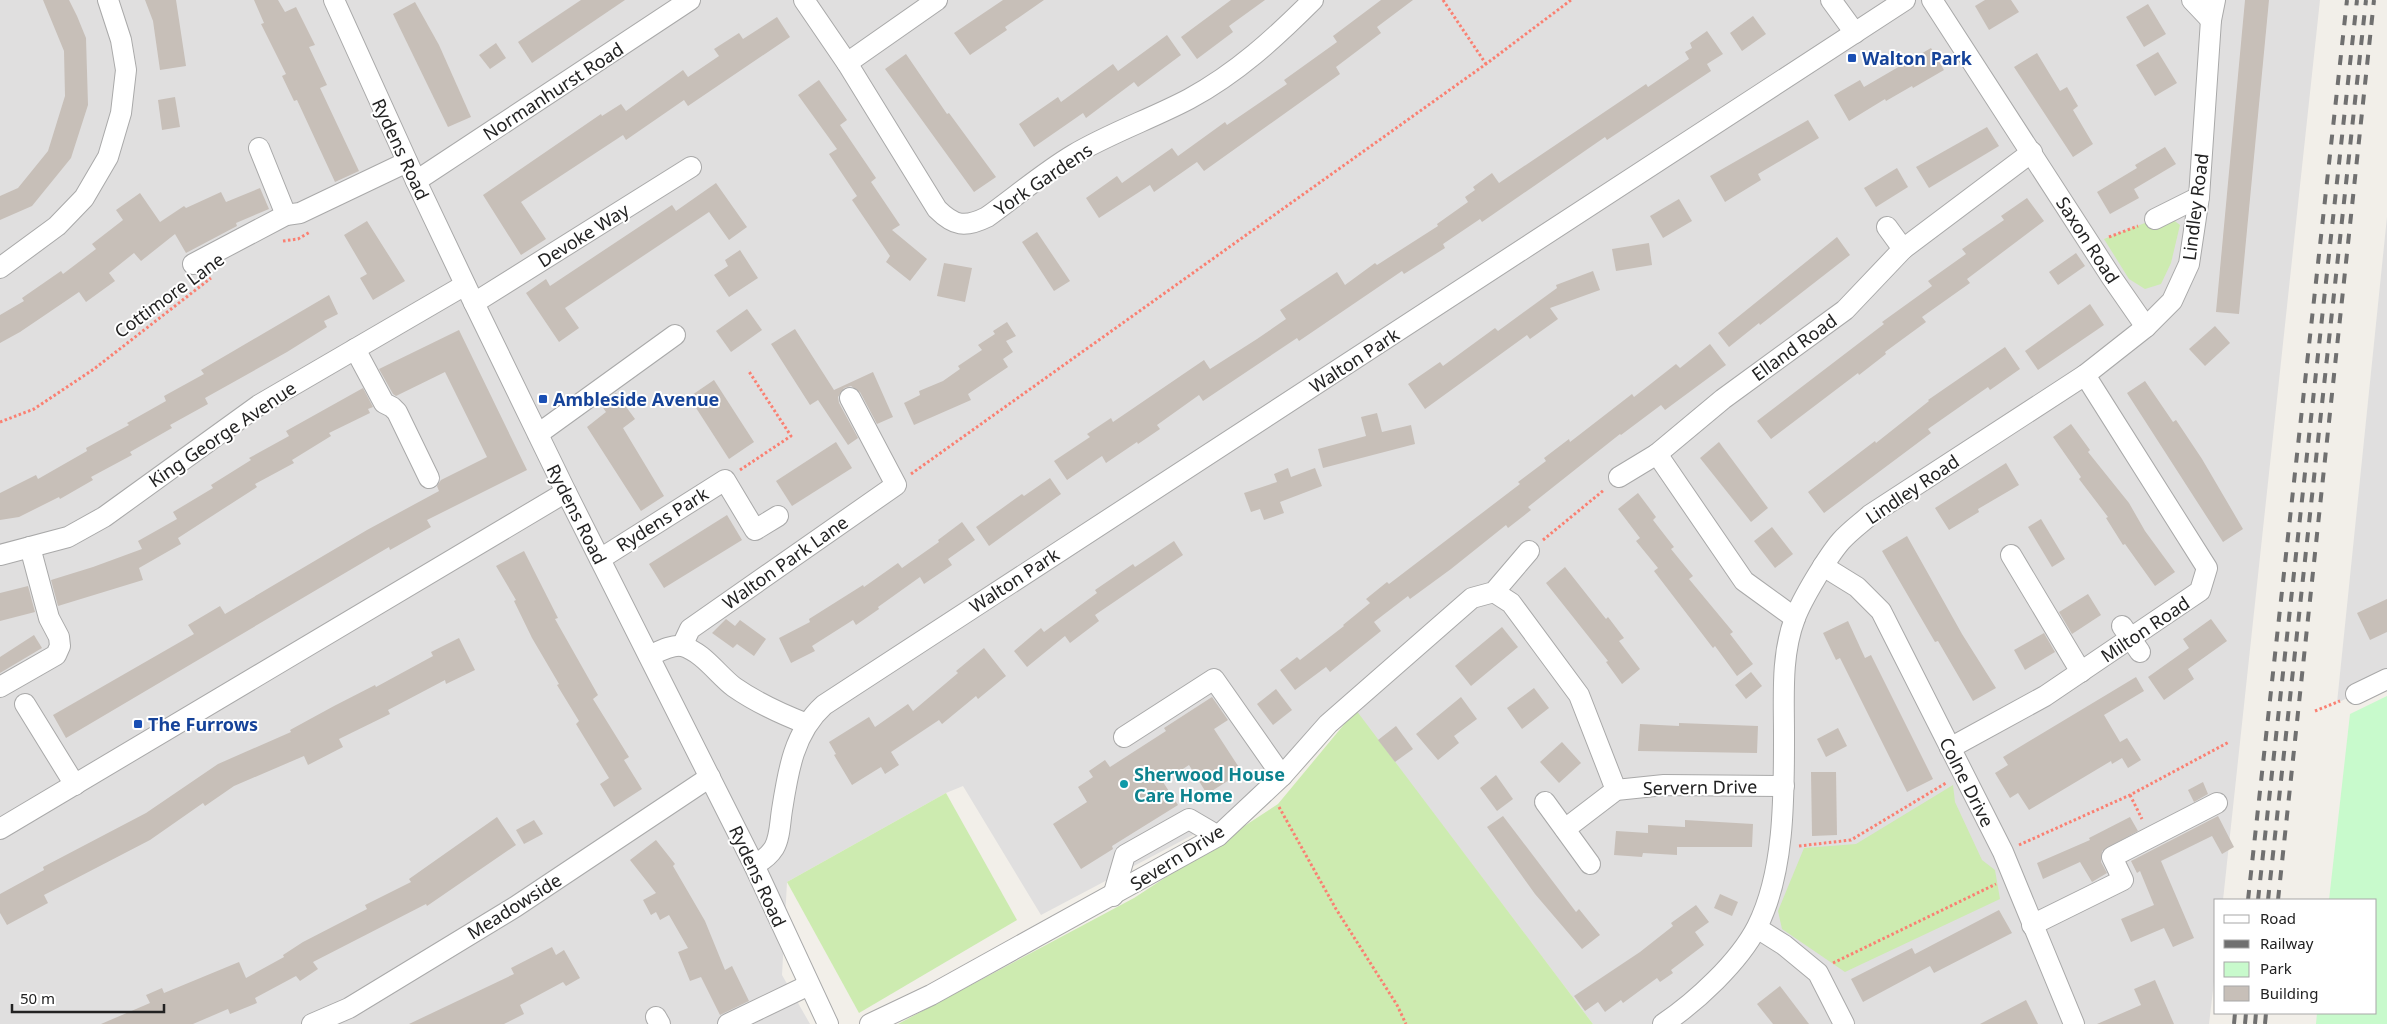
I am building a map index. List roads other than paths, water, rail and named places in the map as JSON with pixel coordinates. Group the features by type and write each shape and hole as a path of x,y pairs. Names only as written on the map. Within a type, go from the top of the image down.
{"street":[{"path":"0,268 57,226 84,198 108,157 121,113 126,70 121,40 108,0"},
{"name":"Rydens Road","path":"334,0 465,285 566,492 754,865 828,1024"},
{"name":"Normanhurst Road","path":"416,181 690,0"},
{"name":"York Gardens","path":"804,0 847,63 937,209 947,219 960,224 973,224 987,217 1072,155 1137,122 1189,99 1240,68 1273,40 1313,0"},
{"path":"847,63 937,0"},
{"path":"1831,0 1855,33"},
{"name":"Walton Park","path":"754,865 766,858 775,847 787,774 797,742 807,724 824,705 1905,0"},
{"name":"Saxon Road","path":"1932,0 2146,327"},
{"path":"2192,0 2211,20"},
{"name":"Lindley Road","path":"1663,1024 1696,1000 1728,967 1757,928 1771,889 1778,848 1784,786 1784,667 1795,618 1823,566 1842,540 1870,515 2085,375 2146,327 2172,301 2189,264 2198,197 2211,20 2215,0"},
{"path":"259,148 286,215"},
{"path":"1887,227 1903,249 2032,152"},
{"path":"193,264 286,215 300,213 407,162"},
{"name":"Devoke Way","path":"474,303 691,167"},
{"path":"2155,219 2198,197"},
{"name":"Elland Road","path":"1619,477 1657,454 1723,399 1845,310 1903,249"},
{"name":"King George Avenue","path":"0,554 68,537 104,517 258,405 465,285"},
{"path":"538,434 675,335"},
{"path":"355,349 384,403 397,412 429,478"},
{"name":"Milton Road","path":"1950,748 2046,696 2200,591 2207,568 2085,375"},
{"name":"Walton Park Lane","path":"682,646 690,629 896,485 850,398"},
{"path":"1657,454 1744,581 1795,618"},
{"name":"Rydens Park","path":"600,559 725,480 755,530 778,516"},
{"path":"0,828 566,492"},
{"path":"0,688 56,655 60,646 59,637 49,618 30,548"},
{"path":"1529,551 1494,592 1511,604 1579,695 1616,790 1565,829"},
{"path":"2011,555 2081,672"},
{"name":"Colne Drive","path":"1823,566 1857,587 1881,611 2003,852 2074,1024"},
{"name":"Severn Drive","path":"870,1024 931,995 1113,896 1218,836 1275,782 1328,724 1383,673 1472,598 1494,592"},
{"path":"649,656 672,647 682,646 697,654 733,686 764,706 807,724"},
{"path":"1124,737 1214,679 1275,782"},
{"path":"2356,694 2387,679"},
{"path":"25,704 75,785"},
{"name":"Meadowside","path":"312,1024 352,1016 710,777"},
{"name":"Servern Drive","path":"1616,790 1664,785 1784,786"},
{"path":"1545,802 1590,864"},
{"path":"2032,925 2123,880 2112,858 2217,803"},
{"path":"1113,896 1125,855 1189,819 1218,836"},
{"path":"1757,928 1784,945 1818,973 1844,1024"},
{"path":"728,1024 809,985"}],"railway":[{"path":"2248,899 2347,0"},
{"path":"2258,899 2357,0"},
{"path":"2268,899 2366,0"},
{"path":"2278,899 2374,0"},
{"path":"2234,1024 2235,1014"},
{"path":"2245,1024 2246,1014"},
{"path":"2255,1024 2256,1014"},
{"path":"2265,1024 2266,1014"}],"place":[{"name":"Walton Park","path":"1852,58"},
{"name":"Ambleside Avenue","path":"543,399"},
{"name":"The Furrows","path":"138,724"},
{"name":"Sherwood House Care Home","path":"1124,784"}]}
